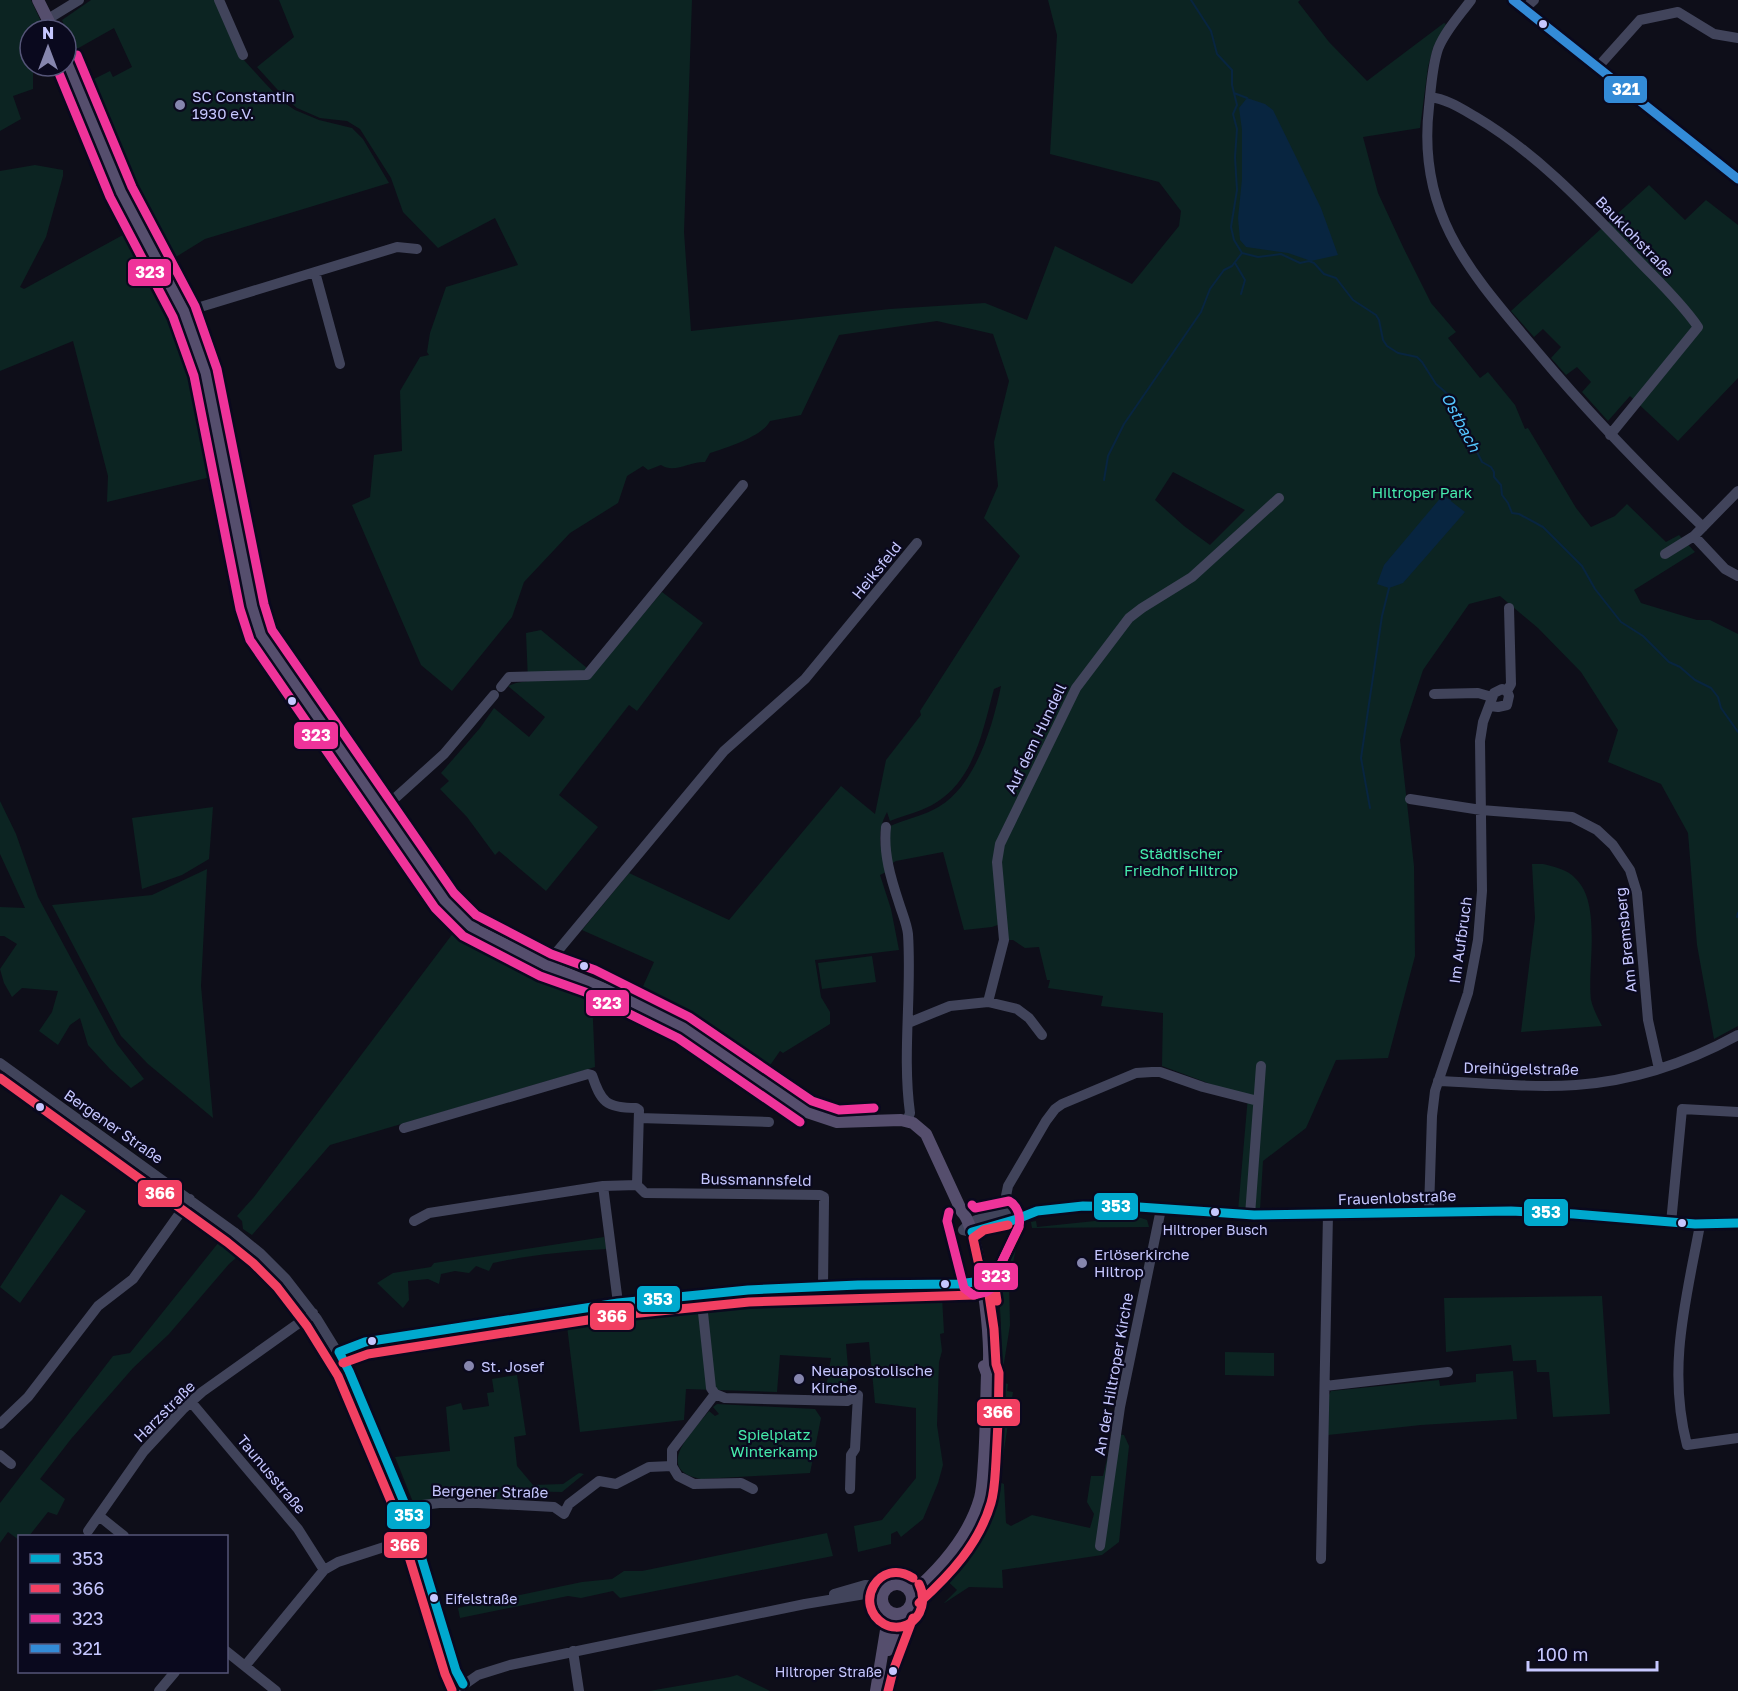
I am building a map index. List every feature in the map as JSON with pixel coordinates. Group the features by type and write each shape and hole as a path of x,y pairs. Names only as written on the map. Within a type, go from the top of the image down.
{"main road":[{"path":"38,0 47,18"},
{"path":"74,78 121,192 183,312 206,373 252,607 261,635 445,901 468,925 546,964 590,981 684,1028 817,1117 837,1122 892,1119 907,1121 926,1134 966,1224 978,1282 984,1367 987,1374 986,1424 980,1497 973,1517 954,1549 910,1583 907,1590 910,1606 902,1614 881,1668"},
{"path":"902,1614 885,1609 883,1594 889,1586 895,1584 907,1590"},
{"path":"876,1691 889,1612"}],"street":[{"path":"219,0 243,55"},
{"path":"1471,0 1445,36 1434,63 1426,141 1427,162 1441,215 1473,274 1505,314 1610,435 1703,527"},
{"path":"1513,0 1738,179"},
{"path":"1524,9 1533,0"},
{"path":"58,18 76,1"},
{"path":"1597,68 1634,26 1646,17 1678,12 1714,34 1738,38"},
{"name":"Bauklohstraße","path":"1430,98 1440,99 1462,109 1533,156 1582,201 1698,327 1610,435"},
{"path":"183,312 397,247 417,249"},
{"path":"315,272 340,364"},
{"path":"383,809 444,754 509,677 587,675 743,485"},
{"path":"1665,554 1694,536 1738,491"},
{"name":"Auf dem Hundell","path":"988,1002 1004,940 997,862 1000,844 1076,688 1129,618 1192,577 1278,498"},
{"path":"1694,536 1725,569 1738,576"},
{"name":"Heiksfeld","path":"546,964 724,750 805,679 917,543"},
{"path":"1434,694 1478,693 1502,707 1507,705 1509,696 1507,690 1511,684 1509,608"},
{"name":"Im Aufbruch","path":"1429,1210 1432,1116 1438,1081 1468,993 1476,954 1482,902 1480,744 1483,722 1491,701"},
{"name":"Am Bremsberg","path":"1410,799 1481,810 1572,817 1597,830 1613,845 1625,861 1635,881 1648,1020 1659,1070"},
{"path":"886,827 889,872 908,931 910,985 906,1073 910,1113 907,1121"},
{"path":"908,1023 950,1006 988,1002 1017,1009 1029,1018 1042,1035"},
{"name":"Dreihügelstraße","path":"1438,1081 1550,1086 1621,1079 1659,1070 1701,1054 1738,1035"},
{"name":"Bergener Straße","path":"0,1063 190,1199 261,1254 286,1279 314,1313 339,1352 372,1424 406,1508 456,1671 459,1688"},
{"path":"1250,1215 1261,1066"},
{"path":"1007,1217 1004,1206 1008,1186 1046,1121 1062,1104 1136,1073 1152,1072 1160,1072 1203,1087 1258,1101"},
{"path":"404,1128 588,1074 592,1075 599,1095 606,1102 639,1110 638,1185"},
{"path":"1671,1222 1682,1109 1738,1112"},
{"path":"639,1118 769,1122"},
{"name":"Bussmannsfeld","path":"414,1221 429,1213 603,1186 638,1185 645,1193 820,1195 824,1197 823,1286"},
{"path":"603,1186 618,1303"},
{"path":"0,1424 28,1397 98,1306 133,1279 190,1199"},
{"name":"Frauenlobstraße","path":"966,1224 1007,1217 1016,1212 1022,1215 1074,1207 1161,1209 1250,1215 1429,1210 1550,1212 1700,1225 1738,1223"},
{"name":"An der Hiltroper Kirche","path":"1100,1546 1120,1407 1161,1209"},
{"path":"1321,1559 1329,1214"},
{"path":"1700,1225 1678,1346 1679,1388 1687,1445 1738,1438"},
{"path":"339,1352 364,1342 618,1303 748,1290 978,1282"},
{"path":"701,1294 711,1388 715,1394 724,1398 847,1401 858,1395 855,1449 851,1455 849,1489"},
{"name":"Harzstraße","path":"88,1531 144,1451 191,1402 314,1313"},
{"path":"1325,1386 1448,1372"},
{"path":"715,1394 672,1450 672,1466 678,1476 694,1484 741,1482 753,1489"},
{"name":"Taunusstraße","path":"191,1402 298,1529 324,1570"},
{"path":"0,1455 11,1464"},
{"name":"Bergener Straße","path":"406,1508 438,1503 478,1503 554,1507 564,1514 569,1504 594,1483 599,1481 616,1484 649,1467 672,1466"},
{"path":"99,1516 123,1535"},
{"path":"245,1666 324,1570 338,1562 415,1537"},
{"path":"805,1604 865,1585 889,1586"},
{"path":"459,1688 478,1675 498,1668 573,1652 805,1604 865,1594 882,1599"},
{"path":"228,1652 276,1691"},
{"path":"573,1652 579,1691"},
{"path":"159,1691 173,1673"}],"green space":[{"path":"0,0 31,0 39,18 18,18 18,78 33,78 33,89 13,96 21,119 0,131"},
{"path":"91,0 215,0 243,59 263,81 283,102 295,110 319,120 352,128 363,139 389,183 205,239 171,260 151,219 146,227 114,163 119,153 88,82 110,71 113,77 132,67 114,28 78,48 78,18 65,18"},
{"path":"279,0 692,0 684,232 691,331 890,309 985,303 1027,320 1055,246 1132,284 1179,226 1181,211 1159,182 1050,154 1057,35 1048,0 1300,0 1298,2 1329,42 1367,81 1444,23 1446,24 1433,48 1428,67 1420,128 1363,137 1378,193 1431,303 1456,332 1448,338 1480,378 1488,372 1515,405 1525,429 1528,428 1576,508 1591,527 1615,516 1627,504 1666,542 1679,535 1695,552 1634,590 1641,603 1697,620 1710,620 1738,634 1738,1026 1714,1039 1697,945 1688,833 1661,784 1608,762 1618,730 1581,672 1538,628 1500,596 1469,604 1423,670 1400,740 1414,866 1415,956 1388,1058 1336,1060 1306,1128 1263,1161 1260,1210 1238,1211 1248,1096 1162,1066 1163,1013 1101,1006 1103,996 1048,988 1050,980 1047,980 1039,947 1025,948 1013,940 1008,940 1006,922 992,927 964,930 943,852 891,864 888,827 940,806 964,783 988,735 1001,686 994,689 981,736 969,766 950,792 932,805 890,821 887,812 880,835 886,872 880,875 891,909 899,950 815,960 821,997 830,1012 830,1024 783,1053 780,1051 766,1071 677,1009 640,993 654,962 582,930 629,873 729,920 841,786 875,814 886,760 921,715 920,711 1020,556 984,518 998,486 994,442 1009,381 993,334 937,321 839,335 801,415 770,421 760,432 734,445 710,453 705,462 677,468 661,465 648,470 643,466 627,476 618,503 570,533 524,582 512,617 452,691 421,665 352,505 370,497 374,455 402,451 400,391 420,357 429,355 427,352 430,333 446,287 518,265 495,218 438,248 403,212 391,178 360,129 347,121 320,118 297,108 286,99 257,67 294,37","holes":["1173,472 1245,510 1210,545 1155,500"]},
{"path":"35,165 63,170 63,176 46,237 20,287 24,289 132,230 189,349 215,476 107,502 108,476 73,341 0,371 0,171"},
{"path":"1649,185 1685,220 1706,200 1738,225 1738,378 1678,441 1630,396 1608,421 1582,392 1591,382 1577,367 1566,375 1551,358 1561,347 1543,329 1534,337 1511,311"},
{"path":"662,592 703,623 637,711 629,705 559,795 598,827 546,891 499,851 495,855 467,817 440,789 449,781 441,773 494,708 529,737 545,717 508,686 528,681 526,633 541,630 593,673"},
{"path":"0,801 16,834 38,897 117,1044 144,1079 131,1088 88,1045 80,1018 70,1025 58,1045 39,1031 52,1012 58,991 22,988 12,997 4,983 0,969 17,944 0,936 0,907 25,908 0,854"},
{"path":"213,807 209,859 182,875 142,889 132,818"},
{"path":"1532,864 1543,864 1569,873 1584,890 1591,920 1591,1000 1602,1026 1521,1032 1535,918"},
{"path":"207,869 201,986 213,1118 148,1064 121,1036 52,905 152,895"},
{"path":"454,932 490,952 592,998 595,1067 330,1145 252,1235 243,1229 242,1221 237,1216 254,1197"},
{"path":"872,956 876,982 822,989 818,963"},
{"path":"61,1194 86,1211 20,1303 0,1287"},
{"path":"1095,1215 1108,1215 1109,1221 1134,1221 1135,1216 1147,1220 1149,1227 1032,1228 1031,1222 1036,1221 1037,1227 1095,1221"},
{"path":"1014,1234 1019,1234 1009,1282 1010,1325 1001,1382 1008,1384 1007,1391 1013,1392 999,1482 1004,1484 1006,1523 1011,1526 1032,1515 1090,1528 1094,1514 1087,1502 1091,1476 1103,1476 1113,1434 1124,1435 1129,1446 1119,1542 1102,1555 1002,1570 1003,1588 969,1587 943,1604 957,1590 942,1576 977,1538 986,1513 1001,1323 998,1281 1002,1256 1010,1255 1012,1248 1009,1241"},
{"path":"223,1237 245,1250 229,1264 169,1334 133,1368 71,1439 40,1479 65,1499 57,1515 48,1512 30,1535 18,1535 18,1539 8,1532 0,1543 0,1503 113,1356 130,1353"},
{"path":"604,1237 607,1249 507,1260 493,1263 489,1271 476,1266 469,1273 455,1271 441,1274 439,1284 428,1279 408,1281 409,1300 403,1308 377,1283 393,1273 431,1267 434,1263"},
{"path":"838,1295 942,1297 944,1333 940,1334 942,1351 939,1362 937,1425 943,1465 923,1519 901,1537 897,1531 891,1534 891,1544 858,1552 854,1526 882,1520 916,1478 916,1408 875,1403 869,1342 846,1344 849,1379 839,1393 825,1394 831,1358 780,1355 777,1392 686,1389 684,1420 580,1432 566,1318 722,1299"},
{"path":"1602,1296 1610,1414 1553,1417 1549,1372 1537,1372 1536,1360 1513,1361 1511,1345 1446,1352 1444,1298"},
{"path":"1225,1352 1274,1353 1274,1376 1225,1375"},
{"path":"1513,1371 1517,1419 1421,1425 1328,1435 1331,1391 1439,1380 1440,1386 1476,1382 1476,1374"},
{"path":"517,1375 526,1435 514,1437 517,1466 533,1485 563,1484 579,1473 584,1474 562,1492 511,1491 512,1500 451,1498 413,1502 395,1457 450,1451 446,1407 461,1403 463,1410 489,1406 487,1393 494,1392 492,1379"},
{"name":"Spielplatz Winterkamp","path":"717,1404 815,1409 821,1418 810,1473 701,1479 687,1474 679,1467 678,1459 681,1449 709,1411 715,1416 719,1414 713,1407"},
{"path":"827,1533 833,1556 620,1598 613,1591 581,1598 568,1596 460,1618 458,1608 582,1582 612,1579 624,1571 642,1571"},
{"path":"737,1675 770,1691 649,1691 730,1677"}],"water":[{"path":"1247,98 1265,104 1273,110 1321,208 1338,255 1311,261 1288,253 1246,247 1240,240 1238,218 1242,179 1242,130 1239,108"},
{"path":"1443,495 1465,512 1403,583 1389,588 1377,584 1384,565"}],"waterway":[{"name":"Ostbach","path":"1191,0 1211,31 1217,54 1232,70 1232,85 1237,105 1233,114 1237,129 1235,157 1237,190 1231,227 1234,240 1242,253 1258,257 1281,254 1300,263 1309,261 1314,263 1324,274 1336,278 1353,300 1376,315 1387,346 1398,353 1417,357 1436,384 1451,397 1459,422 1465,428 1482,462 1491,467 1494,472 1494,477 1501,485 1502,495 1512,513 1519,514 1543,527 1582,566 1595,589 1621,622 1643,636 1669,662 1711,688 1718,697 1721,708 1738,732"},
{"path":"1234,93 1247,98"},
{"path":"1104,480 1108,456 1124,424 1201,312 1210,289 1224,270 1232,266 1242,253"},
{"path":"1235,263 1245,280 1241,294"},
{"path":"1450,500 1455,497"},
{"path":"1370,808 1361,758 1382,616 1389,588"},
{"name":"Ostbach","path":"1737,917 1738,913"}],"transit line":[{"name":"321","path":"1513,0 1738,179"},
{"name":"323","path":"78,57 132,187 195,306 217,369 264,604 272,630 454,893 476,915 551,954 595,970 689,1017 812,1101 839,1110 874,1108"},
{"name":"323","path":"61,78 110,197 173,317 194,376 240,609 250,640 435,908 463,936 540,976 585,992 678,1038 800,1122"},
{"name":"366","path":"0,1078 253,1263 277,1287 307,1326 338,1376 395,1511 445,1674 452,1690"},
{"name":"323","path":"949,1212 947,1221 964,1288 973,1295 986,1292 992,1288 1020,1219 1017,1209 1009,1201 975,1208 972,1205"},
{"name":"353","path":"972,1232 1037,1211 1083,1206 1139,1207 1254,1215 1511,1211 1695,1224 1738,1223"},
{"name":"366","path":"919,1603 962,1558 979,1532 992,1498 995,1482 999,1373 996,1364 987,1281 978,1261 973,1238 984,1230 1008,1225"},
{"name":"366","path":"997,1301 994,1282 1019,1227"},
{"name":"353","path":"339,1352 365,1342 618,1303 748,1290 858,1285 958,1284 982,1281"},
{"name":"366","path":"343,1363 368,1354 620,1315 749,1302 975,1295"},
{"name":"353","path":"339,1352 406,1507 456,1671 463,1684"},
{"name":"366","path":"913,1578 901,1573 890,1573 880,1578 870,1595 870,1606 875,1616 884,1624 893,1627 904,1626 912,1622 922,1607 919,1584"},
{"name":"366","path":"888,1691 913,1618"}],"place":[{"name":"SC Constantin 1930 e.V.","path":"180,105"},
{"name":"Hiltroper Busch","path":"1215,1212"},
{"name":"Erlöserkirche Hiltrop","path":"1082,1263"},
{"name":"St. Josef","path":"469,1366"},
{"name":"Neuapostolische Kirche","path":"799,1379"},
{"name":"Eifelstraße","path":"434,1598"},
{"name":"Hiltroper Straße","path":"893,1671"}],"park label":[{"name":"Hiltroper Park","path":"1422,492"},
{"name":"Städtischer Friedhof Hiltrop","path":"1181,862"}]}
